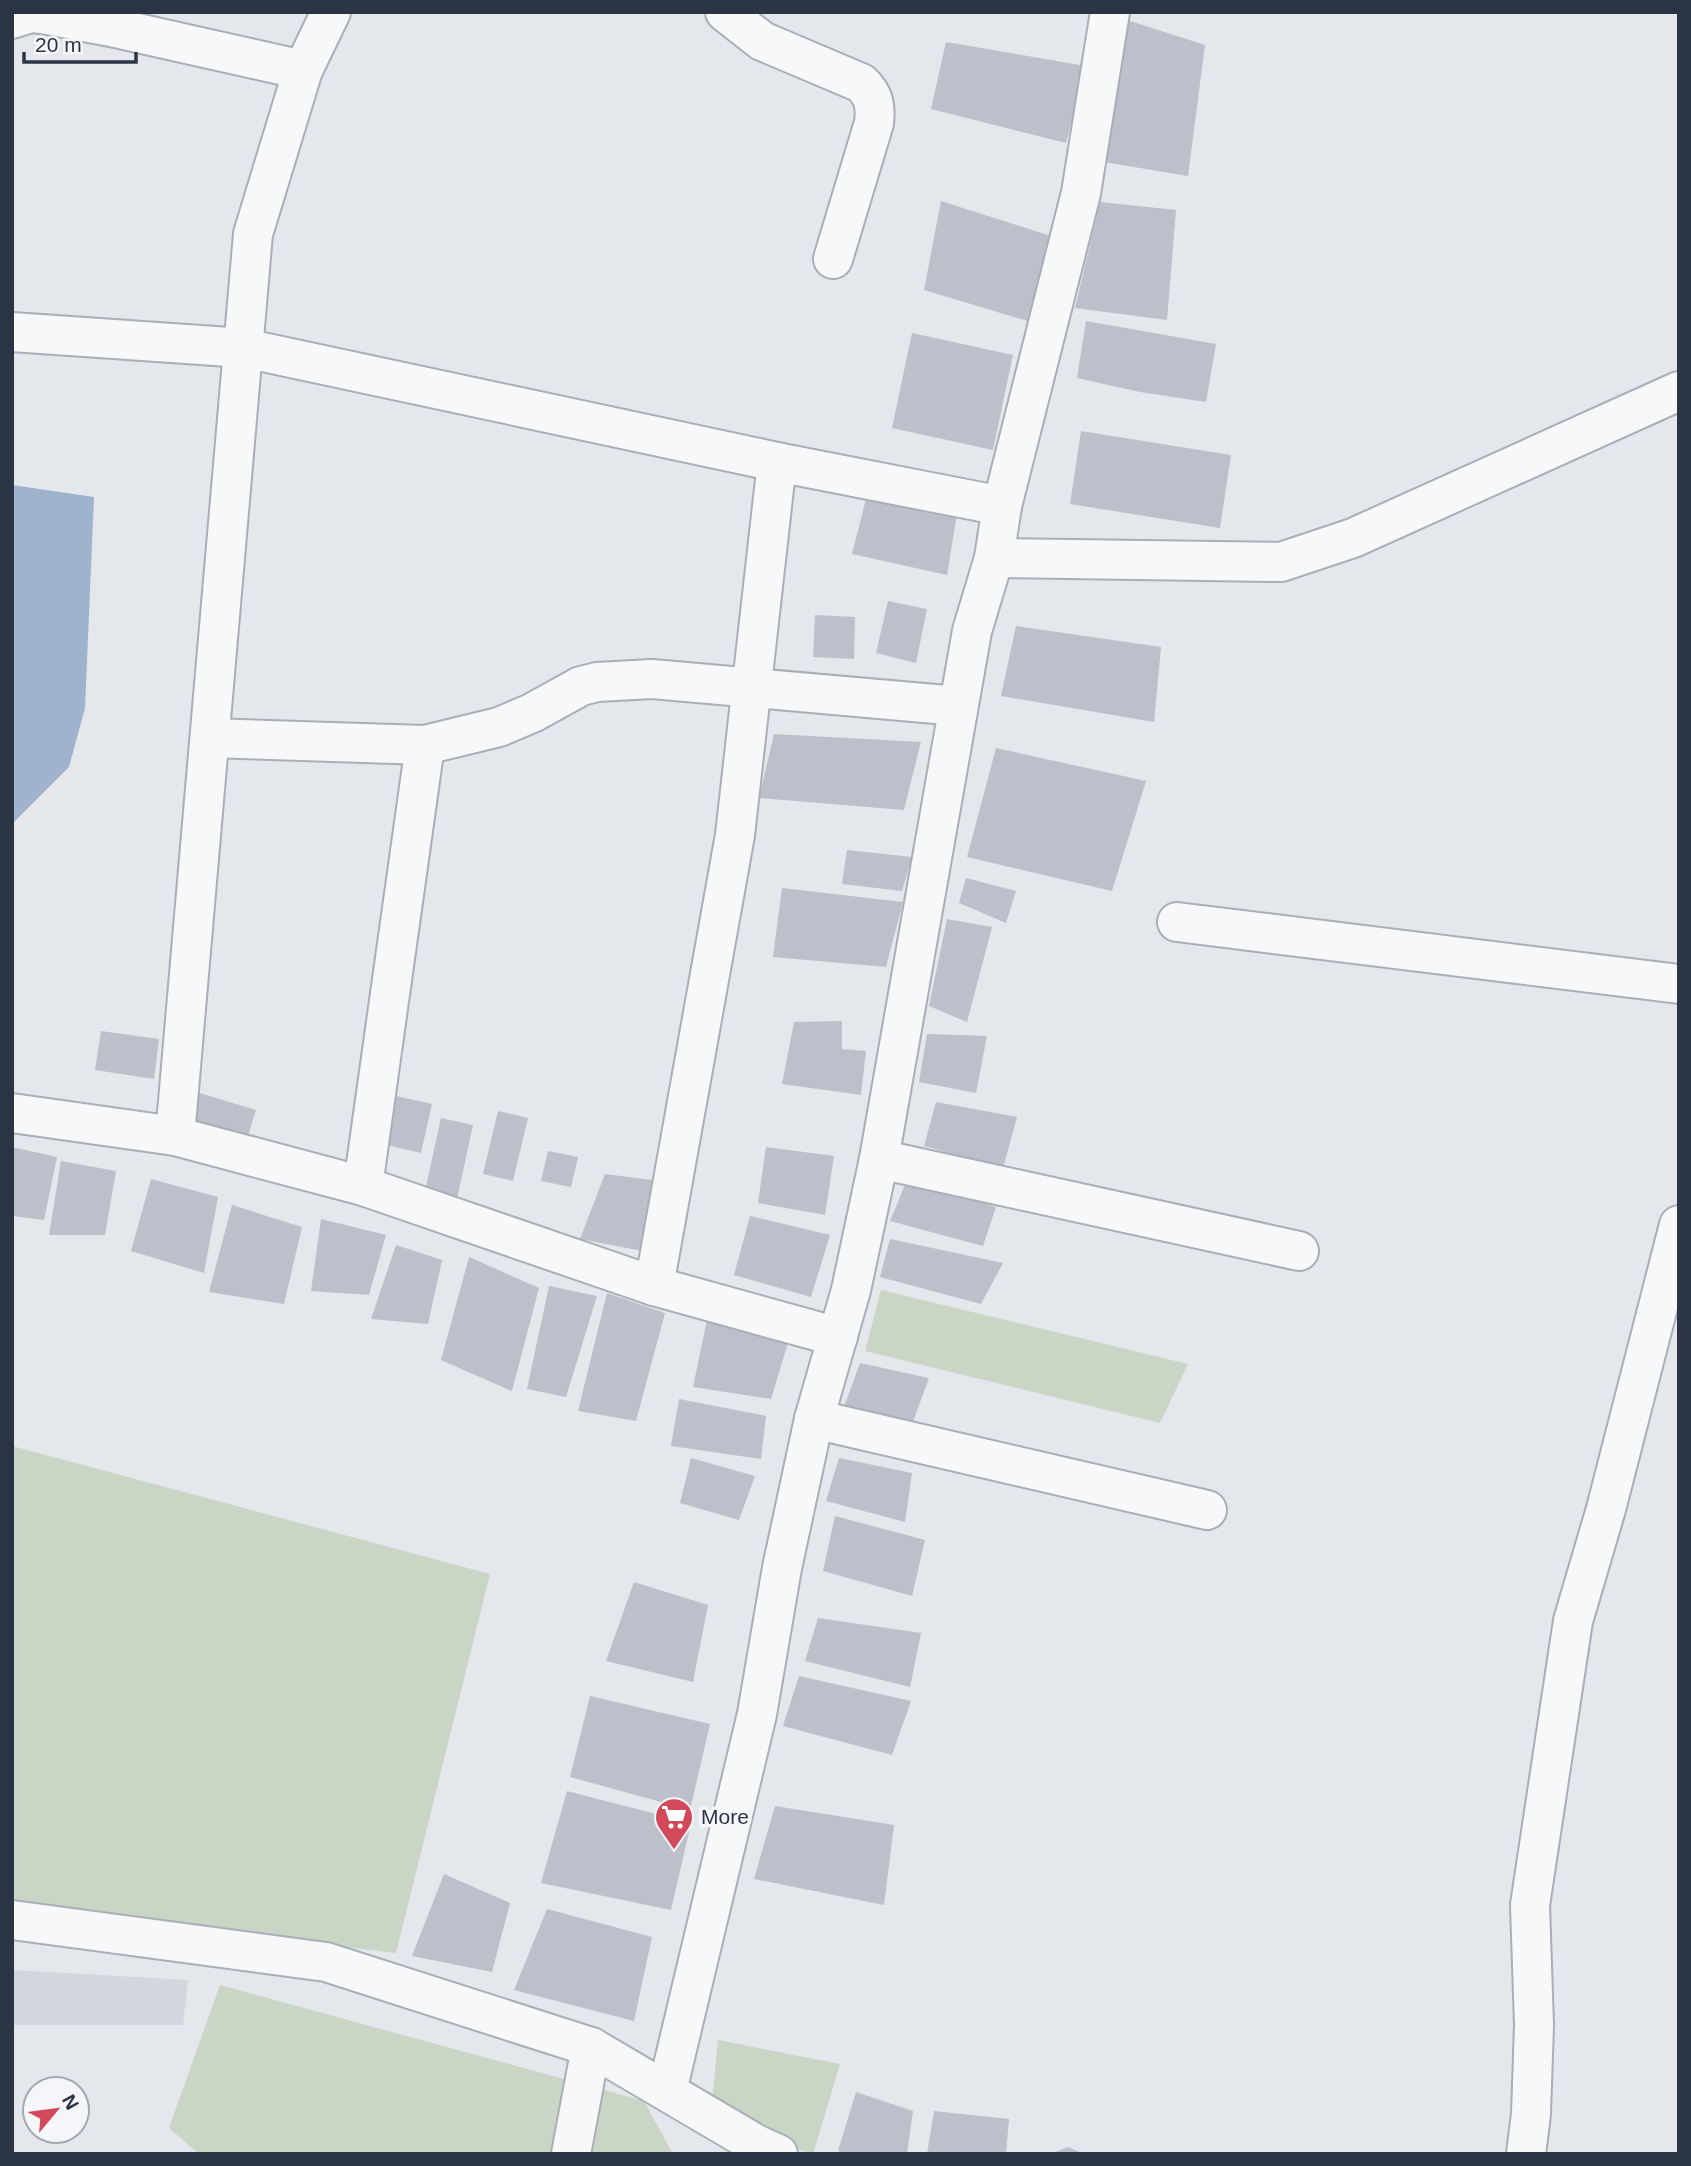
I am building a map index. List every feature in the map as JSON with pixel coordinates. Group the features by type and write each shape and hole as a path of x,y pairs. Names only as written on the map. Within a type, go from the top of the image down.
{"street":[{"path":"175,1136 253,234 303,69 331,12"},
{"path":"725,12 762,41 860,83 872,96 876,108 874,123 833,259"},
{"path":"667,2091 757,1714 782,1568 814,1419 852,1290 879,1159 972,631 994,558 1002,506 1081,193 1111,12"},
{"path":"12,19 31,13 48,15 303,69"},
{"path":"12,332 244,348 777,462 1002,506"},
{"path":"994,558 1281,562 1353,538 1679,391"},
{"path":"654,1286 735,835 777,462"},
{"path":"210,738 425,744 499,727 533,713 580,686 597,682 652,679 958,706"},
{"path":"363,1186 425,744"},
{"path":"1177,922 1679,984"},
{"path":"12,1113 175,1136 363,1186 654,1286 838,1337"},
{"path":"879,1159 1298,1251"},
{"path":"1526,2154 1531,2114 1534,2025 1530,1905 1573,1621 1606,1510 1679,1225"},
{"path":"814,1419 1207,1510"},
{"path":"12,1920 326,1962 591,2047 756,2144 778,2154"},
{"path":"571,2154 591,2047"}],"shaded area":[{"path":"12,1970 188,1980 183,2025 12,2025"}],"green space":[{"path":"881,1290 1188,1364 1160,1423 865,1351"},
{"path":"12,1446 490,1574 396,1953 12,1910"},
{"path":"220,1985 644,2101 673,2154 199,2154 169,2128"},
{"path":"718,2040 840,2064 813,2154 710,2123"}],"water":[{"path":"12,485 94,497 85,708 69,767 12,824"}],"building":[{"path":"1127,20 1205,45 1188,176 1098,161"},
{"path":"946,42 1086,66 1066,143 931,109"},
{"path":"941,201 1051,236 1034,323 924,290"},
{"path":"1100,202 1176,210 1167,320 1075,308"},
{"path":"1086,321 1216,344 1206,402 1140,392 1077,378"},
{"path":"912,333 1013,355 993,450 892,428"},
{"path":"1081,431 1231,455 1220,528 1070,504"},
{"path":"866,499 957,514 947,575 852,554"},
{"path":"888,601 927,609 916,663 876,653"},
{"path":"815,615 855,617 854,659 813,657"},
{"path":"1016,626 1161,647 1154,722 1001,696"},
{"path":"774,734 921,742 904,810 759,798"},
{"path":"996,748 1146,781 1112,891 967,857"},
{"path":"847,850 912,857 902,891 842,884"},
{"path":"966,878 1016,891 1006,923 959,903"},
{"path":"782,888 903,902 886,967 773,957"},
{"path":"947,919 992,927 967,1022 929,1006"},
{"path":"842,1021 842,1049 866,1051 861,1095 782,1084 794,1022"},
{"path":"101,1031 159,1039 154,1079 95,1070"},
{"path":"927,1034 987,1036 976,1093 919,1082"},
{"path":"186,1089 256,1110 238,1167 177,1142"},
{"path":"396,1096 432,1104 421,1153 386,1145"},
{"path":"936,1102 1017,1117 1003,1168 924,1146"},
{"path":"498,1111 528,1118 513,1181 483,1174"},
{"path":"441,1118 473,1125 457,1199 425,1191"},
{"path":"12,1147 57,1157 44,1220 12,1216"},
{"path":"766,1147 834,1156 825,1215 758,1203"},
{"path":"548,1151 578,1157 571,1187 541,1181"},
{"path":"61,1161 116,1171 105,1235 49,1235"},
{"path":"605,1174 668,1182 653,1253 580,1239"},
{"path":"151,1179 218,1197 204,1273 131,1251"},
{"path":"907,1180 996,1207 983,1246 890,1221"},
{"path":"232,1205 302,1227 284,1304 209,1292"},
{"path":"750,1216 830,1235 811,1297 734,1275"},
{"path":"321,1219 386,1235 369,1295 311,1291"},
{"path":"890,1239 1003,1263 981,1304 880,1277"},
{"path":"396,1245 442,1260 428,1324 371,1319"},
{"path":"469,1257 539,1288 512,1391 441,1360"},
{"path":"549,1286 597,1296 566,1397 527,1389"},
{"path":"607,1293 665,1313 636,1421 578,1411"},
{"path":"709,1310 791,1333 771,1399 693,1387"},
{"path":"860,1363 929,1378 908,1435 841,1415"},
{"path":"679,1399 766,1416 761,1459 671,1446"},
{"path":"691,1458 755,1476 739,1520 680,1503"},
{"path":"839,1458 912,1473 905,1522 826,1501"},
{"path":"835,1516 925,1540 912,1596 823,1571"},
{"path":"634,1582 708,1605 693,1682 606,1661"},
{"path":"818,1618 921,1633 910,1687 805,1661"},
{"path":"799,1676 911,1701 892,1755 783,1726"},
{"path":"590,1696 710,1724 690,1810 570,1777"},
{"path":"567,1791 691,1823 671,1910 541,1883"},
{"path":"775,1806 894,1825 884,1905 754,1879"},
{"path":"444,1874 510,1903 492,1972 412,1956"},
{"path":"547,1909 652,1937 634,2021 514,1990"},
{"path":"856,2092 913,2111 907,2154 852,2154 838,2151"},
{"path":"934,2111 1009,2119 1006,2154 927,2154"},
{"path":"1068,2147 1084,2154 1050,2154"}],"place":[{"name":"More","path":"674,1851"}]}
